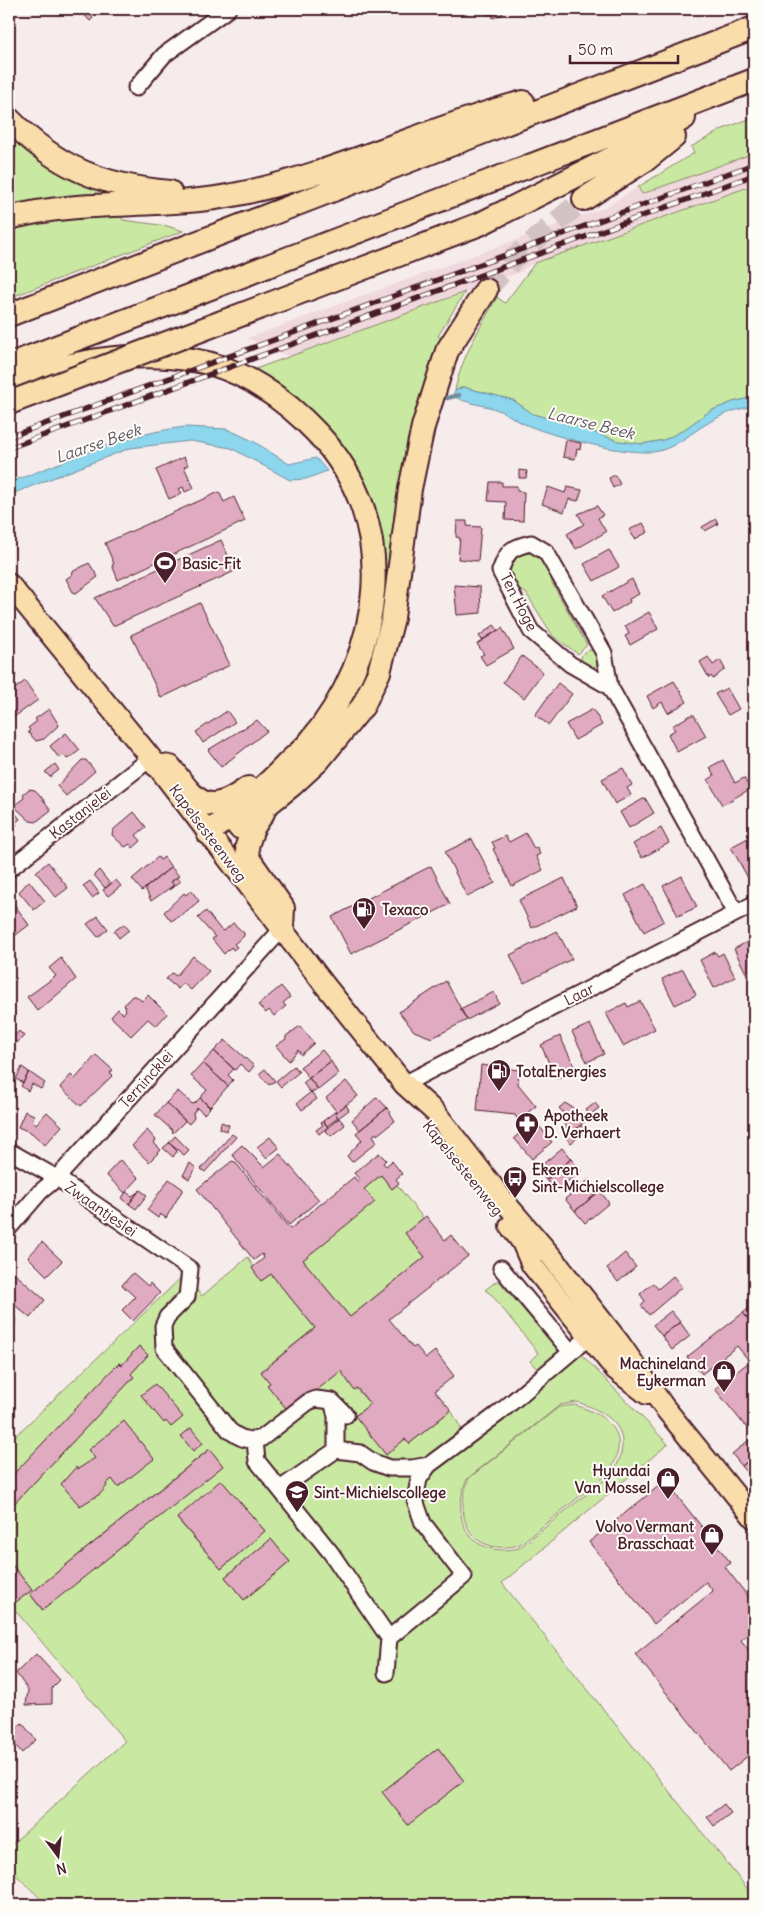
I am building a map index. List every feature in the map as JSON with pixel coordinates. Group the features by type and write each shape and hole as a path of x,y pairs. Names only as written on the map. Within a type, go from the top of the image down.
{"highway":[{"path":"9,315 754,28"},
{"path":"9,218 70,209 203,200 274,185 500,108 645,70"},
{"path":"584,199 648,159 745,84"},
{"path":"9,403 480,224 642,143 745,84"},
{"path":"9,365 745,84"},
{"path":"9,119 21,131 60,161 105,182 178,193 238,190 274,185"},
{"path":"212,839 268,806 318,761 362,706 379,672 393,618 410,490 423,427 447,351 486,290"},
{"path":"9,380 87,360 143,356 194,360 234,373 267,390 307,422 326,442 339,461 363,511 371,543 374,579 372,608 369,629 338,702 307,746 212,839"},
{"path":"153,761 170,767 193,797 202,803 214,804 241,794 270,772 285,766"},
{"path":"268,806 253,828 247,846 248,858 283,908 282,929"}],"main road":[{"name":"Kapelsesteenweg","path":"9,584 153,761 404,1084 435,1112 532,1247 551,1256 597,1330 664,1407 754,1518"}],"street":[{"path":"136,88 164,55 219,12"},
{"name":"Ten Hoge","path":"610,687 570,664 531,631 500,571 507,553 515,546 531,543 546,552 604,653 610,687 736,913"},
{"name":"Kastanjelei","path":"9,869 153,761"},
{"name":"Laar","path":"404,1084 754,904"},
{"name":"Ternincklei","path":"9,1228 40,1192 57,1178 282,929"},
{"name":"Zwaantjeslei","path":"9,1151 57,1178 190,1269 187,1297 168,1317 163,1326 164,1348 229,1430 237,1437 255,1440"},
{"path":"501,1268 571,1352"},
{"path":"389,1638 464,1576 422,1523 415,1500 419,1479 429,1465 499,1413 597,1330"},
{"path":"346,1415 332,1401 316,1399 308,1402 262,1438 255,1440 257,1461 331,1553 389,1638 386,1673"},
{"path":"332,1401 336,1416 336,1450"},
{"path":"280,1489 336,1450 360,1453 373,1462 389,1468 412,1468 429,1465"}],"shaded area":[{"path":"754,153 754,185 528,266 521,272 289,357 247,338 603,208 638,187 643,194"}],"green space":[{"path":"754,117 754,153 642,194 638,187 694,153 691,147 723,129"},
{"path":"9,127 119,193 9,207"},
{"path":"754,185 754,397 733,402 710,411 682,431 664,440 642,444 618,441 533,414 513,400 463,387 455,391 467,354 497,297 505,303 535,263"},
{"path":"118,214 123,220 167,226 183,231 9,298 9,226 28,221"},
{"path":"465,292 438,336 446,341 422,395 407,441 397,502 383,635 357,696 344,713 362,674 364,488 250,371"},
{"path":"530,553 540,555 551,572 552,583 587,645 578,654 553,636 526,593 519,590 510,576 511,567 515,560 521,555"},
{"path":"586,650 594,650 599,655 597,666 586,668 581,663 581,655"},
{"path":"381,1175 392,1189 397,1185 423,1218 405,1233 425,1257 350,1317 303,1260 364,1189"},
{"name":"Sint-Michielscollege","path":"248,1257 261,1281 271,1274 315,1328 261,1371 270,1383 268,1385 341,1371 370,1404 355,1416 386,1454 405,1439 409,1444 451,1410 463,1432 538,1370 530,1361 538,1353 492,1295 485,1290 498,1280 567,1361 579,1352 668,1444 502,1583 754,1897 754,1905 47,1905 9,1868 9,1847 125,1741 9,1603 9,1594 16,1602 32,1590 9,1561 9,1509 134,1377 131,1374 148,1355 139,1346 122,1365 119,1363 9,1479 9,1442 184,1275 202,1296","holes":["577,1402 602,1413 618,1427 622,1447 613,1473 519,1548 502,1550 488,1548 476,1542 468,1533 463,1522 461,1509 462,1494 467,1479 560,1405","209,1449 222,1466 42,1610 30,1594","221,1481 265,1531 221,1569 177,1519","271,1539 290,1562 244,1600 225,1577","438,1748 464,1781 408,1824 383,1791"]},
{"path":"575,1405 599,1415 614,1429 618,1438 618,1448 609,1473 519,1545 503,1547 489,1545 478,1540 470,1531 465,1520 463,1507 464,1493 469,1478 559,1407"}],"water":[{"path":"463,387 513,400 533,414 618,441 642,444 664,440 682,431 710,411 733,402 754,397 754,406 736,410 719,417 666,449 646,452 629,451 551,434 522,423 499,410 466,401 453,395 455,391"},
{"path":"186,427 227,429 253,441 289,464 316,458 327,471 306,479 290,480 231,448 190,441 130,448 9,495 9,481 121,441 164,430"}],"building":[{"path":"79,9 85,9 93,18 90,21"},
{"path":"486,9 504,9 501,10 503,14 493,18 492,14 488,15"},
{"path":"566,440 581,443 580,450 577,449 575,459 563,457"},
{"path":"184,457 188,465 184,467 194,488 185,492 183,487 179,489 182,493 169,499 156,470"},
{"path":"519,470 527,471 526,478 519,478"},
{"path":"615,475 620,484 613,488 609,478"},
{"path":"490,482 502,482 502,486 517,486 517,491 524,492 523,521 505,520 506,502 488,501"},
{"path":"548,487 565,493 567,487 582,490 578,501 569,499 564,512 542,504"},
{"path":"219,492 224,502 234,497 245,521 118,580 112,565 114,564 105,543"},
{"path":"597,506 603,515 598,518 606,532 576,549 567,534 584,524 578,514"},
{"path":"716,519 718,524 705,531 702,527"},
{"path":"457,521 467,521 467,526 481,527 478,561 458,559 460,538 456,537"},
{"path":"643,523 648,532 635,539 629,530"},
{"name":"Basic-Fit","path":"221,540 235,571 113,626 95,598"},
{"path":"609,550 619,567 594,581 584,564"},
{"path":"89,563 98,577 76,593 73,592 66,579 73,574 72,572"},
{"path":"632,579 639,594 629,599 630,602 612,613 602,596"},
{"path":"454,585 480,587 481,613 457,615"},
{"path":"200,603 230,665 161,698 131,635"},
{"path":"649,612 658,629 630,645 625,636 629,634 625,626"},
{"path":"494,625 498,630 482,640 479,636"},
{"path":"502,628 514,649 486,665 480,656 484,654 477,644"},
{"path":"522,656 543,672 524,698 503,682"},
{"path":"708,657 713,665 720,660 725,669 713,679 711,676 709,678 700,662"},
{"path":"9,663 16,675 9,682"},
{"path":"25,681 38,700 14,717 9,710 9,693"},
{"path":"674,681 687,702 668,713 662,702 653,708 647,696"},
{"path":"558,683 572,694 549,725 535,715"},
{"path":"727,688 739,709 728,715 715,694"},
{"path":"49,709 59,725 44,739 36,741 28,732 30,730 28,728 37,721 35,719"},
{"path":"593,709 602,725 575,740 566,724"},
{"path":"227,711 235,722 203,743 196,732"},
{"path":"694,715 706,736 677,752 668,734 675,730 672,726"},
{"path":"257,720 267,731 221,767 208,750"},
{"path":"66,733 80,750 67,759 64,755 59,758 50,746"},
{"path":"82,760 86,760 95,771 66,796 57,786"},
{"path":"723,760 735,783 744,778 750,789 722,805 708,780 714,776 710,767"},
{"path":"55,764 59,770 50,777 45,772"},
{"path":"623,768 632,785 627,788 631,795 615,804 602,779"},
{"path":"29,789 35,790 51,810 36,822 30,821 16,808 16,804 24,798 23,794"},
{"path":"645,798 654,813 629,828 620,812"},
{"path":"12,809 20,819 16,822 9,814"},
{"path":"134,812 146,827 136,835 141,841 133,848 130,844 125,847 112,835 113,830"},
{"path":"9,814 17,825 10,831 9,829"},
{"path":"661,828 669,843 642,858 633,844"},
{"path":"526,833 534,849 537,847 540,854 536,856 543,870 512,886 493,849 495,848 492,842 505,836 509,842"},
{"path":"748,838 754,850 754,875 748,878 731,847"},
{"path":"472,839 495,883 467,897 445,852"},
{"path":"158,857 160,860 164,857 171,867 142,891 132,879"},
{"path":"48,862 68,888 56,897 36,872"},
{"path":"431,866 450,904 351,954 332,917"},
{"path":"171,867 179,876 171,882 174,885 151,901 145,888"},
{"path":"99,870 110,884 105,888 94,875"},
{"path":"682,876 697,907 678,916 663,886"},
{"path":"177,877 181,881 169,890 174,885 171,882"},
{"path":"564,878 577,906 532,928 519,900"},
{"path":"116,880 121,886 108,896 103,890"},
{"path":"29,881 45,901 34,910 19,892"},
{"path":"90,881 99,893 92,898 83,886"},
{"path":"645,884 664,921 644,932 625,895"},
{"path":"191,890 199,901 171,921 164,912 184,893 186,895"},
{"path":"9,897 29,925 12,938 9,934"},
{"path":"206,911 221,930 224,931 233,923 244,933 244,936 234,944 237,947 233,950 231,947 224,954 212,939 215,937 198,918"},
{"path":"98,916 108,929 98,937 87,924"},
{"path":"124,924 129,930 119,938 114,931"},
{"path":"557,931 572,959 524,983 510,955"},
{"path":"754,938 754,977 749,979 734,949"},
{"path":"715,952 718,956 723,953 735,977 714,988 700,960"},
{"path":"193,956 209,971 191,990 183,983 178,989 166,979 172,973 176,976"},
{"path":"61,958 76,979 38,1011 27,997 56,976 49,968"},
{"path":"683,969 696,995 675,1005 662,979"},
{"path":"446,981 467,1020 432,1038 414,1031 399,1012"},
{"path":"281,986 290,997 283,1003 286,1006 274,1016 269,1010 266,1013 258,1005"},
{"path":"494,992 499,1003 467,1020 460,1009"},
{"path":"148,995 167,1014 156,1026 148,1019 131,1036 111,1017 118,1009 123,1014 126,1010 124,1005 132,996 136,996 142,1001"},
{"path":"640,1001 655,1029 623,1046 606,1013 626,1003 628,1007"},
{"path":"590,1024 604,1054 587,1062 572,1032"},
{"path":"300,1026 314,1043 301,1055 298,1050 289,1061 276,1046"},
{"path":"19,1031 24,1036 17,1043 12,1039"},
{"path":"560,1036 576,1070 556,1079 541,1045"},
{"path":"225,1040 254,1066 249,1072 240,1064 235,1070 214,1051"},
{"path":"322,1050 331,1061 309,1078 300,1067"},
{"path":"214,1051 234,1069 228,1075 233,1080 228,1086 203,1063"},
{"path":"96,1055 113,1070 110,1073 113,1075 81,1106 60,1087 71,1075 75,1079"},
{"path":"331,1061 338,1074 318,1090 309,1078"},
{"path":"203,1063 228,1086 210,1107 200,1098 207,1090 191,1076"},
{"path":"481,1065 519,1070 518,1084 536,1106 518,1120 515,1115 477,1111"},
{"path":"294,1066 299,1072 281,1087 276,1081"},
{"path":"22,1067 29,1072 23,1083 16,1079"},
{"path":"265,1069 275,1081 269,1085 259,1074"},
{"path":"29,1072 45,1083 41,1089 32,1084 28,1091 21,1086"},
{"path":"309,1078 318,1089 314,1092 309,1091 303,1083"},
{"path":"346,1081 358,1096 335,1113 338,1118 327,1126 323,1121 336,1111 326,1098"},
{"path":"178,1091 191,1103 194,1104 200,1098 210,1108 204,1114 197,1108 193,1113 194,1118 189,1124 166,1103"},
{"path":"311,1092 317,1099 302,1110 297,1103"},
{"path":"377,1097 387,1108 360,1130 352,1120"},
{"path":"166,1103 185,1121 173,1133 155,1115"},
{"path":"565,1103 589,1118 566,1137 562,1131 567,1127 563,1122 568,1118 559,1108"},
{"path":"595,1103 599,1108 590,1115 586,1110"},
{"path":"346,1105 349,1110 338,1118 335,1113"},
{"path":"387,1108 395,1121 377,1135 376,1133 373,1135 377,1142 352,1162 347,1156 362,1140 356,1133"},
{"path":"25,1111 34,1115 32,1122 36,1124 47,1112 62,1126 45,1145 32,1133 18,1127"},
{"path":"339,1118 345,1125 331,1136 325,1130"},
{"path":"323,1121 328,1127 319,1134 316,1130 323,1125 321,1123"},
{"path":"535,1121 552,1142 532,1159 514,1138"},
{"path":"221,1122 229,1125 227,1131 220,1129"},
{"path":"581,1125 586,1131 571,1143 566,1138"},
{"path":"147,1130 156,1140 154,1143 161,1150 149,1162 132,1146"},
{"path":"232,1134 236,1137 205,1172 201,1169"},
{"path":"175,1136 189,1150 184,1155 169,1143"},
{"path":"270,1137 279,1148 266,1158 257,1147"},
{"path":"169,1143 177,1151 173,1157 163,1148"},
{"path":"242,1145 264,1167 280,1154 319,1200 289,1225 232,1154"},
{"path":"562,1148 571,1159 546,1180 537,1169"},
{"path":"379,1153 386,1160 383,1163 386,1166 392,1161 402,1174 396,1179 399,1183 392,1189 381,1175 364,1189 375,1202 303,1260 350,1317 425,1257 405,1233 426,1216 445,1240 451,1235 468,1256 389,1319 413,1348 416,1346 426,1358 435,1351 454,1376 435,1391 451,1410 409,1444 405,1439 386,1455 355,1416 370,1404 357,1388 354,1390 341,1371 289,1412 267,1385 270,1383 261,1372 315,1328 271,1274 261,1281 252,1268 264,1258 262,1254 254,1260 197,1189 232,1161 235,1162 290,1229 354,1177 358,1182 360,1180 354,1173"},
{"path":"571,1159 581,1171 556,1191 546,1180"},
{"path":"120,1160 139,1178 125,1193 106,1175"},
{"path":"190,1163 196,1168 189,1179 183,1175"},
{"path":"169,1179 183,1189 166,1218 160,1214 158,1218 147,1210"},
{"path":"590,1179 600,1191 575,1211 565,1199"},
{"path":"140,1190 147,1195 136,1209 129,1204"},
{"path":"600,1191 609,1203 585,1223 575,1211"},
{"path":"126,1192 132,1196 138,1192 129,1204 122,1198"},
{"path":"42,1242 62,1261 47,1276 28,1257"},
{"path":"625,1253 636,1267 618,1282 607,1268"},
{"path":"12,1271 45,1300 30,1318 9,1300 9,1275"},
{"path":"133,1273 148,1286 150,1283 160,1293 133,1321 122,1310 135,1297 122,1285"},
{"path":"673,1276 682,1287 649,1315 641,1305 645,1301 640,1294 653,1283 658,1289"},
{"path":"754,1304 754,1325 743,1313"},
{"path":"671,1311 680,1322 662,1336 653,1325"},
{"path":"9,1313 17,1320 9,1329"},
{"path":"743,1313 754,1325 754,1358 750,1362 737,1346 702,1374 687,1357"},
{"path":"680,1322 690,1336 672,1350 662,1336"},
{"path":"139,1346 148,1355 131,1374 134,1377 9,1509 9,1479 110,1372 119,1363 122,1365"},
{"path":"754,1358 754,1415 746,1427 715,1389"},
{"path":"155,1384 183,1417 171,1427 166,1421 164,1423 141,1395"},
{"path":"124,1421 154,1459 118,1487 112,1479 106,1484 107,1486 100,1494 80,1506 61,1484 76,1467 78,1469 95,1458 88,1450"},
{"path":"191,1428 203,1443 193,1451 181,1436"},
{"path":"749,1440 754,1446 754,1456 742,1466 732,1454"},
{"path":"210,1449 223,1466 43,1610 30,1594"},
{"path":"754,1456 754,1476 752,1478 742,1466"},
{"path":"221,1480 265,1531 221,1569 177,1518"},
{"path":"665,1481 731,1563 725,1567 754,1604 754,1629 741,1640 754,1657 754,1751 729,1771 635,1654 713,1591 706,1582 654,1624 589,1542"},
{"path":"271,1539 290,1562 244,1600 225,1577"},
{"path":"9,1561 32,1590 16,1602 9,1594"},
{"path":"36,1654 60,1680 52,1688 52,1704 26,1705 28,1690 16,1673"},
{"path":"22,1723 36,1740 22,1753 9,1737 9,1734"},
{"path":"438,1748 464,1781 408,1825 382,1792"},
{"path":"724,1804 731,1813 714,1826 707,1817"}],"waterway":[{"name":"Laarse Beek","path":"447,398 459,395"}],"tunnel":[{"path":"486,290 515,257 584,199"}],"railway":[{"path":"9,437 754,164"},
{"path":"9,448 754,175"}],"place":[{"name":"Basic-Fit","path":"165,584"},
{"name":"Texaco","path":"364,930"},
{"name":"TotalEnergies","path":"499,1092"},
{"name":"Apotheek D. Verhaert","path":"527,1145"},
{"name":"Ekeren Sint-Michielscollege","path":"515,1199"},
{"name":"Machineland Eykerman","path":"724,1393"},
{"name":"Hyundai Van Mossel","path":"668,1500"},
{"name":"Sint-Michielscollege","path":"297,1513"},
{"name":"Volvo Vermant Brasschaat","path":"712,1556"}]}
